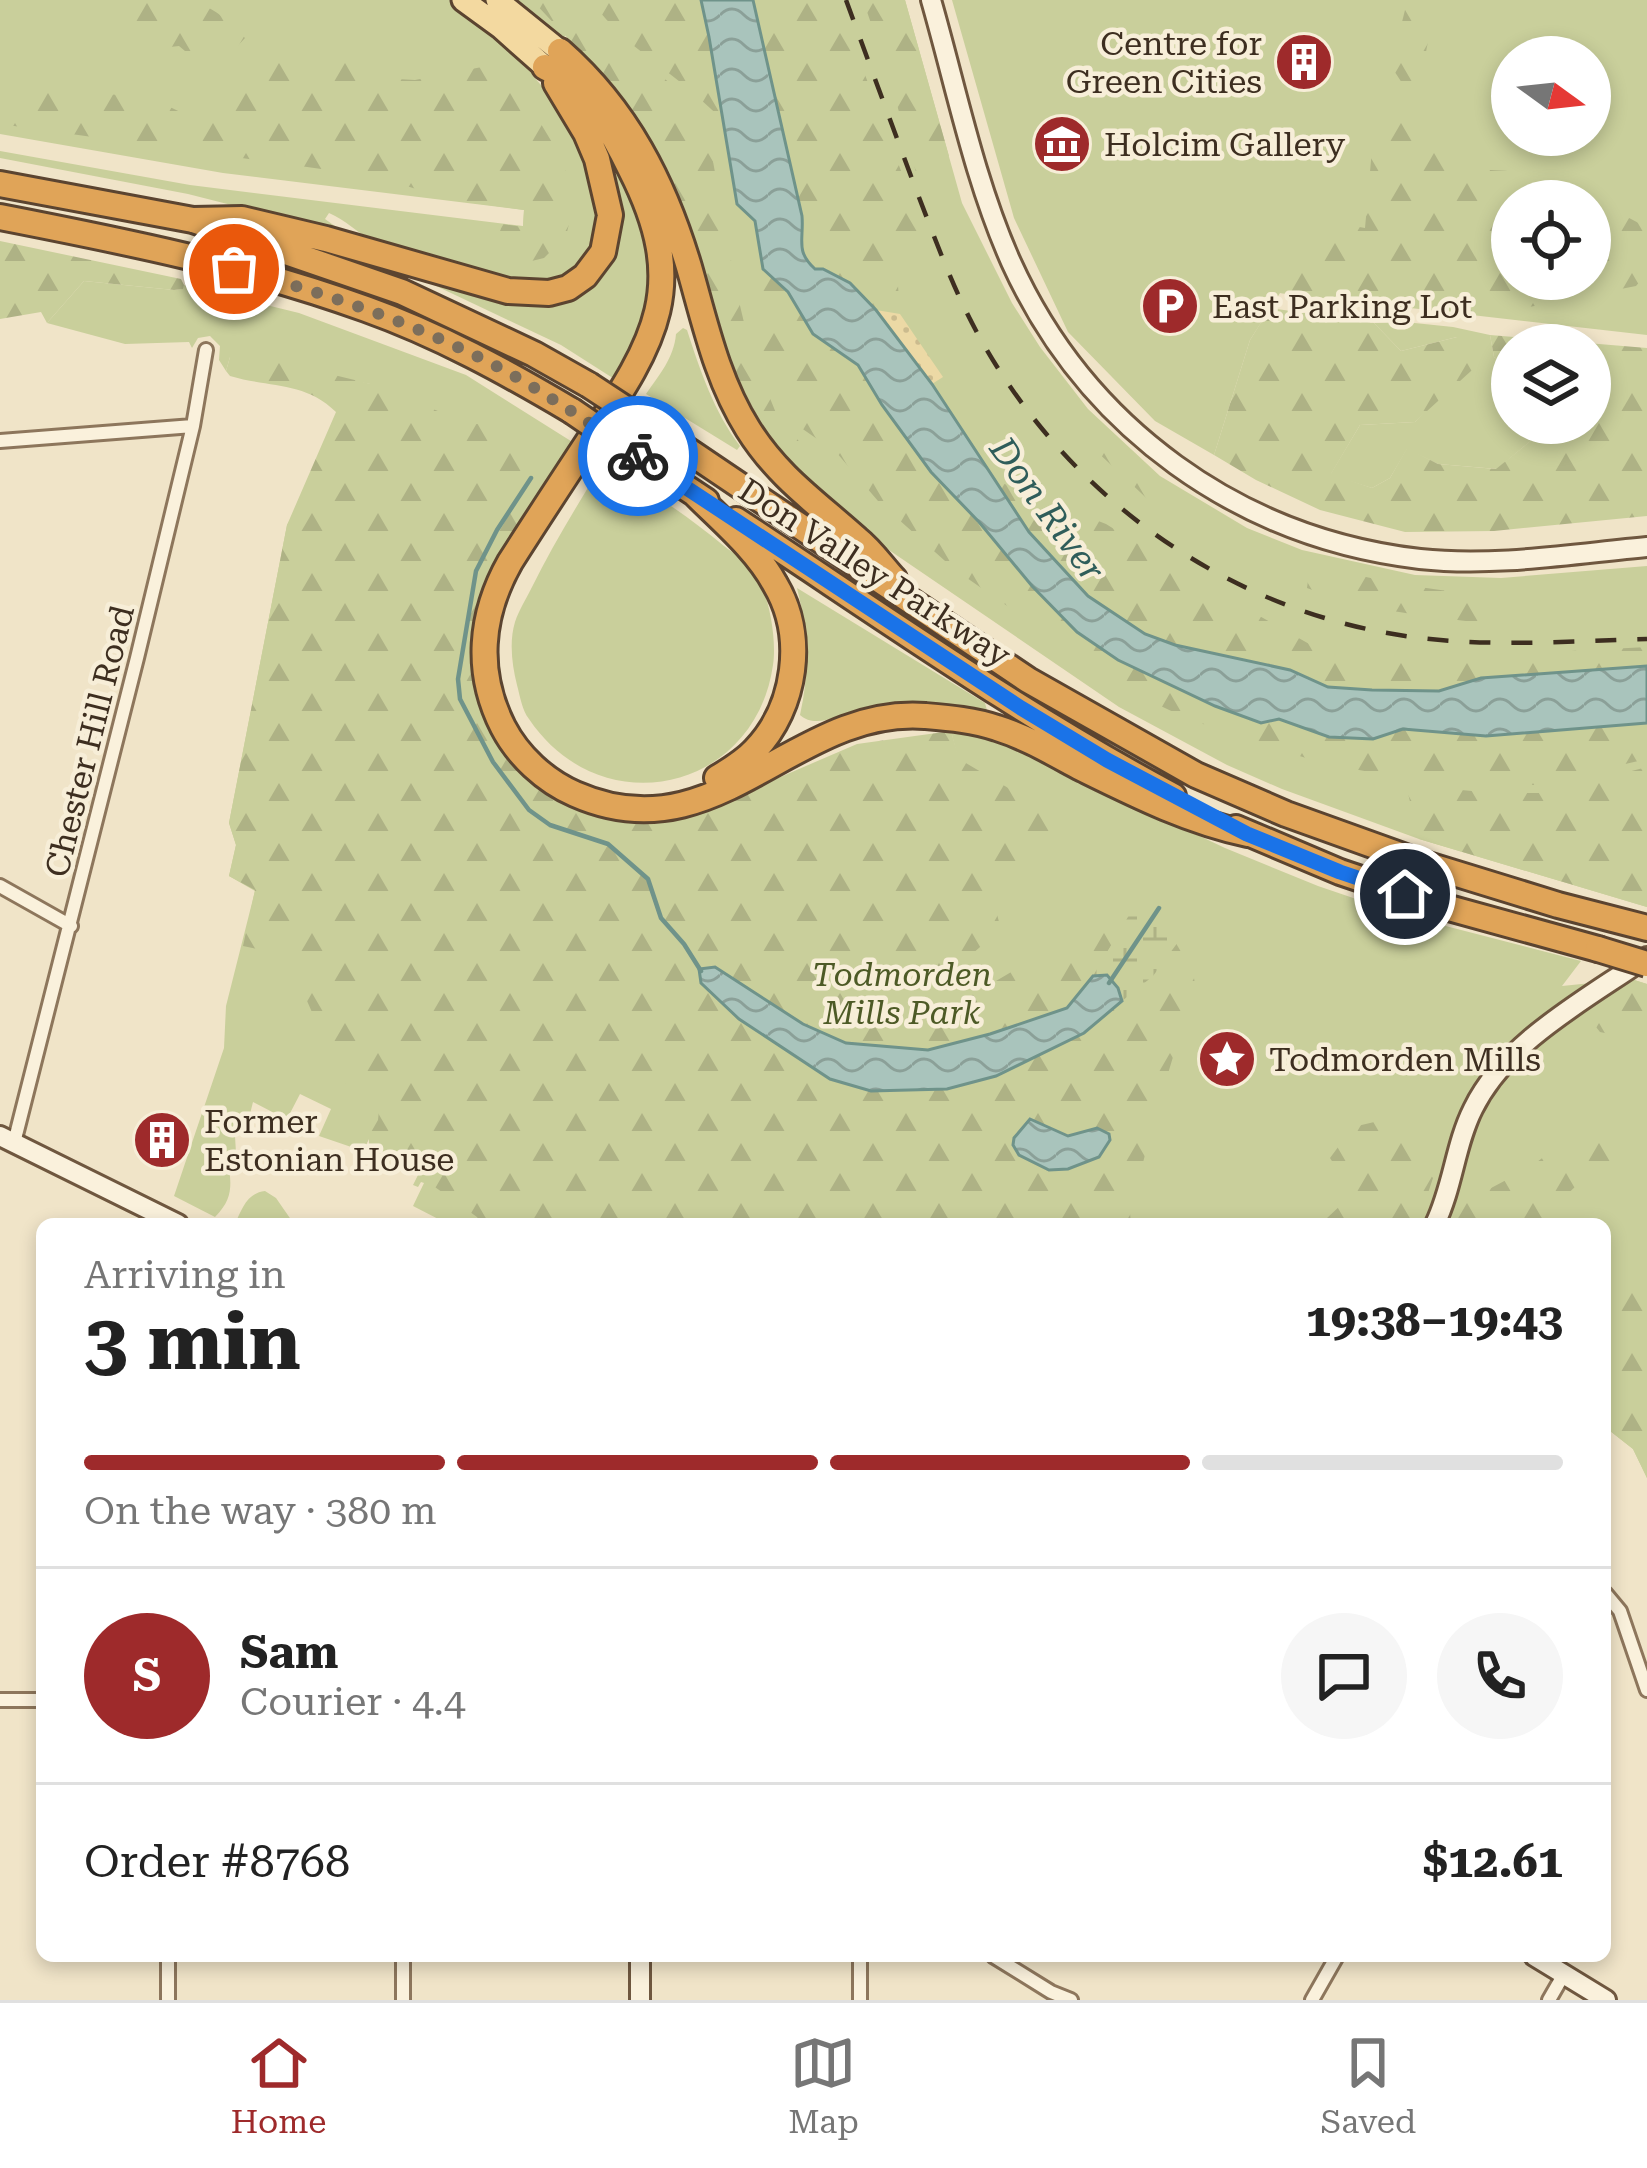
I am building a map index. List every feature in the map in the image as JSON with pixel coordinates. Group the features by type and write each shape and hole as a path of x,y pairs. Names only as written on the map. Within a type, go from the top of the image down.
{"highway":[{"path":"193,220 242,219 326,238 508,291 549,293 568,288 586,276 603,252 610,215 597,159 552,59"},
{"path":"552,59 581,70 611,103 660,187 713,354 748,430 785,476 859,540 920,607"},
{"path":"552,59 608,127 647,204 663,276 645,351 510,562 490,606 484,643 486,679 506,731 533,765 567,791 604,806 630,811 668,809 699,802 837,731 878,718 960,719 1028,740 1206,825 1247,834"},
{"name":"Don Valley Parkway","path":"0,184 193,220 402,292 589,385 1028,680 1196,776 1428,865 1640,926"},
{"name":"Don Valley Parkway","path":"0,217 157,249 272,279 367,309 495,366 572,411 1072,740 1247,834 1438,905 1526,932 1647,960"},
{"path":"672,221 674,294 664,340 641,385 513,585 497,634 504,693 526,738 562,771 618,795 667,796 717,778 747,758 764,739 789,688 793,646 778,587 694,493"}],"main road":[{"path":"463,0 552,59"},
{"path":"497,0 552,59"},
{"path":"931,0 1001,239 1027,294 1092,390 1182,470 1287,527 1399,555 1474,562 1647,547"},
{"path":"1437,1218 1471,1112 1498,1070 1522,1046 1647,960"},
{"path":"7,1139 164,1218"},
{"path":"640,1962 640,2000"},
{"path":"1543,1962 1606,2000"}],"street":[{"name":"Chester Hill Road","path":"7,1139 71,926 194,426 206,350"},
{"path":"0,441 194,426"},
{"path":"0,886 71,926"},
{"path":"1611,1600 1620,1611 1647,1690"},
{"path":"0,1700 36,1700"},
{"path":"168,1962 168,2000"},
{"path":"403,1962 403,2000"},
{"path":"860,1962 860,2000"},
{"path":"1002,1962 1052,1996 1070,2000"},
{"path":"1312,2000 1334,1962"},
{"path":"1550,2000 1564,1975"}],"green space":[{"path":"0,0 905,0 962,203 1012,303 1088,409 1160,476 1247,528 1302,550 1415,575 1501,578 1647,566 1647,907 1419,839 1227,765 1119,707 864,533 802,477 730,367 666,167 618,92 566,35 532,75 562,114 588,162 598,214 594,238 578,264 554,278 526,282 372,240 329,213 325,219 346,234 188,194 0,158 0,151 190,185 523,226 524,210 223,173 0,134"},
{"path":"145,0 201,5 245,38 214,62 191,56 179,46 142,50 129,14"},
{"path":"532,0 581,0 608,34 667,80 700,118 708,134 751,352 776,413 806,450 802,477 776,450 730,367 666,167 618,92"},
{"path":"591,0 701,0 721,118 622,36"},
{"path":"753,0 837,0 925,235 897,271 900,314 876,310 850,283 823,269 820,241 813,232 803,231"},
{"path":"863,0 905,0 949,156 916,172 888,73"},
{"path":"952,0 1647,0 1647,335 1611,331 1611,324 1551,324 1280,293 1250,340 1214,455 1155,421 1068,332 1014,218"},
{"path":"1422,1 1436,15 1426,52 1422,108 1426,132 1442,164 1550,180 1491,180 1491,300 1565,300 1489,315 1280,293 1320,229 1336,223 1365,228 1374,127 1394,109 1402,83 1391,66 1407,2"},
{"path":"259,54 337,55 361,77 415,80 487,66 520,89 565,164 571,216 566,236 544,258 511,266 493,257 502,224 523,227 524,210 451,200 378,177 0,124 0,88 138,96 201,122 226,114 238,82"},
{"path":"602,142 633,203 646,241 652,281 648,312 619,382 561,345 432,284 434,279 526,304 570,300 589,288 611,261 620,234"},
{"path":"1611,208 1647,227 1647,273 1636,286 1611,291"},
{"path":"0,241 181,279 183,289 84,281 47,323 41,312 0,319"},
{"path":"763,269 788,292 813,334 858,365 931,472 1032,586 1077,632 1118,660 1261,723 1279,719 1329,737 1373,739 1404,729 1486,736 1647,723 1647,759 1534,785 1375,773 1322,763 1233,735 1129,691 954,569 878,501 836,452 794,423 767,374 742,270"},
{"name":"Todmorden Mills Park","path":"84,281 174,290 184,285 299,313 466,375 574,443 512,534 458,645 576,835 958,759 951,731 1003,743 1225,848 1318,886 1403,915 1581,961 1562,986 1631,979 1647,984 1647,1478 1633,1449 1611,1432 1611,1218 436,1218 413,1206 424,1183 413,1185 418,1175 369,1149 369,1139 363,1151 319,1136 331,1109 300,1094 281,1122 282,1117 253,1102 245,1134 235,1136 236,1153 228,1154 229,1195 215,1217 174,1196 224,1048 226,1006 255,891 229,876 236,845 229,823 287,525 370,384 230,357 226,371 219,360 220,346 210,336 198,338 192,348 189,342 125,344 47,323"},
{"path":"1270,308 1374,323 1401,351 1457,337 1482,361 1415,422 1360,425 1331,474 1372,488 1390,478 1407,448 1438,464 1496,469 1527,444 1611,444 1611,345 1647,348 1647,516 1494,531 1405,532 1320,510 1214,455 1250,340"},
{"path":"1405,322 1490,335 1491,444 1527,444 1497,469 1438,464 1407,449 1390,478 1372,488 1330,475 1360,425 1415,422 1443,394 1457,337 1401,351 1374,323"},
{"path":"683,328 715,405 740,446 737,450 646,394"},
{"name":"Todmorden Mills Park","path":"240,352 371,384 470,424 511,424 534,483 510,549 480,689 558,796 629,820 706,809 857,744 951,731 959,759 1073,826 1051,855 1037,851 997,914 1000,926 972,954 926,974 874,965 863,1007 935,1012 1028,962 1058,965 1092,940 1116,897 1147,894 1176,913 1187,936 1195,984 1130,1218 478,1218 418,1175 369,1149 379,1110 370,1097 342,1081 287,955 243,946 255,890 229,876 236,845 229,823 287,525 336,412 299,390 230,376 226,371 230,357","holes":["1138,900 1171,914 1153,976 1084,1033 830,1079 715,967 803,1024 846,1043 928,1050 1067,1008 1093,976","1030,1119 1068,1136 1090,1130 1102,1155 1067,1169 1014,1138"]},
{"path":"1097,432 1170,493 1157,508 1092,447"},
{"path":"604,461 746,563 758,578 770,615 773,665 760,708 737,742 707,766 671,780 633,782 595,774 559,753 527,715 515,677 512,645 517,618"},
{"path":"997,481 1106,524 1320,650 1424,659 1647,647 1647,666 1481,678 1439,691 1372,690 1328,687 1290,670 1175,645 1145,634 1088,596 1029,532"},
{"path":"1327,568 1410,586 1494,594 1495,615 1484,623 1417,615 1307,588 1309,573"},
{"path":"797,588 985,703 988,714 911,704 863,709 821,721 806,719 800,715 806,652"},
{"path":"1647,767 1647,907 1419,839 1406,785 1547,793"},
{"path":"1138,900 1166,912 1181,938 1153,976 1122,1001 1108,975 1093,976"},
{"path":"1631,979 1647,984 1647,1042 1600,1032 1596,1027"},
{"path":"1409,1101 1426,1111 1414,1157 1433,1178 1417,1218 1327,1218 1342,1204 1337,1169 1330,1158 1353,1127 1387,1119 1398,1105"},
{"path":"1594,1119 1608,1135 1615,1127 1638,1146 1647,1173 1619,1168 1594,1174 1555,1211 1569,1218 1447,1218 1457,1192 1476,1196 1529,1168"},
{"path":"259,1192 276,1198 290,1218 238,1218 249,1198"},
{"path":"1611,1252 1638,1259 1647,1282 1647,1478 1633,1449 1611,1432"}],"sand":[{"path":"876,310 900,314 943,377 932,384"}],"water":[{"path":"701,0 753,0 802,216 805,256 815,269 850,283 876,310 932,384 1029,532 1088,596 1145,634 1290,670 1328,687 1439,691 1481,678 1647,666 1647,723 1486,736 1403,729 1373,739 1329,737 1279,719 1261,723 1215,706 1118,660 1077,632 931,472 858,365 813,334 788,292 763,269 755,221 737,204"},
{"path":"715,967 803,1024 846,1043 928,1050 1067,1008 1093,976 1107,975 1122,1001 1084,1033 996,1076 947,1089 871,1091 830,1079 739,1019 701,983 699,969"},
{"path":"1030,1119 1068,1136 1097,1128 1109,1134 1110,1140 1099,1157 1068,1169 1049,1170 1019,1155 1013,1145"}],"waterway":[{"path":"531,478 476,571 458,679 460,699 493,762 529,810 550,825 608,844 648,879 661,918 701,971"},
{"path":"1109,983 1159,908"}],"railway":[{"path":"846,0 938,248 984,345 1021,402 1065,455 1114,502 1168,543 1226,578 1352,626 1477,642 1647,639"}],"way so far":[{"path":"234,269 367,309 495,366 638,456"}],"place":[{"name":"Centre for Green Cities","path":"1304,62"},
{"name":"Holcim Gallery","path":"1062,144"},
{"name":"East Parking Lot","path":"1170,306"},
{"name":"Todmorden Mills","path":"1227,1059"},
{"name":"Former Estonian House","path":"162,1140"}],"route":[{"path":"638,456 1107,760 1247,834 1405,894"}],"water label":[{"name":"Don River","path":"1048,509"}]}
